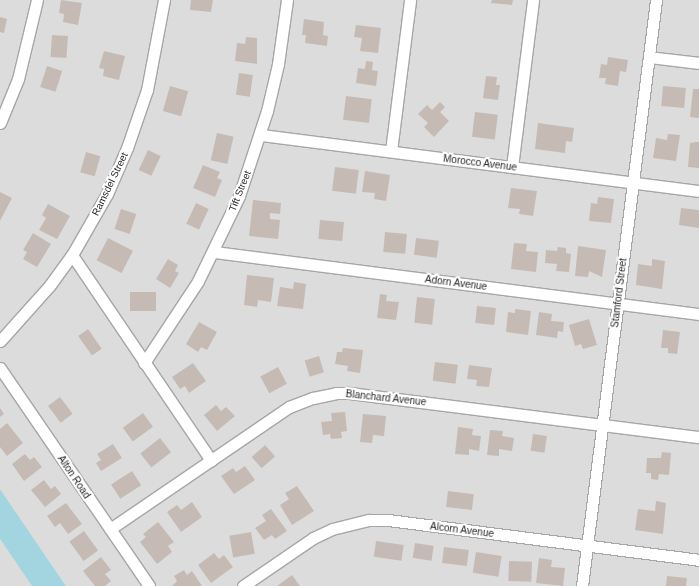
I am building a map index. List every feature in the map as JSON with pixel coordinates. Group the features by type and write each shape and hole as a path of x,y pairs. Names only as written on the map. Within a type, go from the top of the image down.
{"street":[{"path":"0,123 18,79 37,0"},
{"name":"Ramsdel Street","path":"0,342 31,309 72,255 107,194 130,140 154,61 164,0"},
{"name":"Tift Street","path":"144,363 179,313 214,252 239,196 261,135 278,64 287,0"},
{"path":"391,151 410,0"},
{"path":"512,167 533,0"},
{"name":"Stamford Street","path":"582,586 656,0"},
{"path":"649,57 699,63"},
{"name":"Morocco Avenue","path":"261,135 699,190"},
{"name":"Adorn Avenue","path":"214,252 699,314"},
{"path":"72,255 210,460"},
{"name":"Alton Road","path":"0,368 149,586"},
{"name":"Blanchard Avenue","path":"110,529 289,407 313,398 336,393 602,424 699,437"},
{"name":"Alcorn Avenue","path":"243,586 313,538 332,529 369,520 388,520 699,560"}],"shaded area":[{"path":"0,0 699,0 699,586 66,586 0,489"},
{"path":"0,539 32,586 0,586"}],"water":[{"path":"0,489 66,586 32,586 0,539"}],"building":[{"path":"61,0 82,3 78,25 63,22 64,14 59,13"},
{"path":"191,0 213,0 211,12 190,10"},
{"path":"492,0 513,0 512,5 491,3"},
{"path":"0,17 7,19 4,33 0,32"},
{"path":"304,19 324,22 323,35 328,36 327,46 305,43 306,35 302,35"},
{"path":"356,25 381,28 378,53 360,51 362,38 354,37"},
{"path":"52,35 68,36 66,58 50,57"},
{"path":"246,37 257,38 257,64 235,61 237,43 245,44"},
{"path":"104,51 125,56 119,80 103,76 104,69 99,68"},
{"path":"608,57 628,60 626,72 620,71 618,86 605,84 606,78 599,78 601,64 607,65"},
{"path":"366,61 373,62 372,70 378,71 376,86 356,83 358,68 365,69"},
{"path":"47,66 62,71 55,92 40,87"},
{"path":"239,73 253,75 250,97 236,95"},
{"path":"486,76 497,77 496,85 500,85 498,100 483,98"},
{"path":"170,86 188,91 181,116 163,111"},
{"path":"663,86 686,88 684,108 661,106"},
{"path":"693,89 699,89 699,118 690,117"},
{"path":"346,96 372,99 369,123 343,120"},
{"path":"440,102 445,107 440,112 449,121 434,137 424,127 428,123 418,114 427,105 432,110"},
{"path":"475,112 498,115 495,140 472,137"},
{"path":"538,123 574,128 572,142 566,141 565,153 535,149"},
{"path":"217,133 234,137 227,164 211,160"},
{"path":"668,134 680,135 676,161 653,158 656,138 667,140"},
{"path":"699,142 699,168 688,167 690,143"},
{"path":"148,150 161,156 151,176 139,170"},
{"path":"86,152 100,156 95,176 80,172"},
{"path":"203,165 220,172 217,178 222,180 215,197 193,188"},
{"path":"335,167 359,170 356,194 332,191"},
{"path":"365,171 390,175 386,201 374,199 375,193 362,192"},
{"path":"511,188 537,191 533,216 519,214 520,209 508,208"},
{"path":"0,192 12,198 0,221"},
{"path":"598,197 614,199 611,223 589,221 591,203 597,204"},
{"path":"253,200 281,203 280,214 270,213 270,219 280,220 278,239 249,236"},
{"path":"196,203 209,209 199,230 186,224"},
{"path":"48,204 70,216 57,239 39,230 46,218 42,215"},
{"path":"681,208 699,210 699,228 679,225"},
{"path":"121,209 136,214 130,234 115,229"},
{"path":"320,220 344,222 342,241 318,239"},
{"path":"385,232 407,234 405,254 383,252"},
{"path":"33,233 51,244 37,267 23,259 27,252 23,250"},
{"path":"108,238 133,251 122,273 97,260"},
{"path":"416,238 439,241 437,258 414,255"},
{"path":"514,243 527,244 526,251 538,252 536,272 511,269"},
{"path":"578,246 606,250 602,277 589,271 588,277 575,276"},
{"path":"558,247 566,248 566,253 571,254 569,272 556,271 557,264 545,263 546,250 557,251"},
{"path":"168,259 178,265 175,271 179,273 170,288 156,279"},
{"path":"652,259 665,261 662,289 636,285 638,264 652,266"},
{"path":"247,275 274,278 271,302 258,300 257,307 244,305"},
{"path":"294,282 306,284 303,309 277,306 280,287 293,289"},
{"path":"130,292 156,292 156,311 130,311"},
{"path":"380,294 387,295 386,301 399,302 396,320 377,318"},
{"path":"417,297 435,299 432,325 414,323"},
{"path":"477,306 496,308 494,325 475,323"},
{"path":"515,309 531,311 528,335 506,332 508,312 515,313"},
{"path":"539,312 552,314 551,321 564,322 563,332 558,331 557,338 536,335"},
{"path":"589,319 597,345 583,349 581,344 575,346 569,325"},
{"path":"199,322 217,332 207,350 201,347 198,352 186,344"},
{"path":"88,329 102,349 92,356 78,336"},
{"path":"663,330 680,332 677,354 668,353 668,348 661,348"},
{"path":"343,348 363,350 360,373 347,371 348,366 335,364 337,352 342,352"},
{"path":"319,356 324,372 310,377 305,360"},
{"path":"435,362 458,365 456,384 433,381"},
{"path":"193,363 206,381 189,393 185,386 180,389 172,377"},
{"path":"469,365 492,368 489,387 476,386 477,380 467,379"},
{"path":"278,367 287,384 269,393 260,376"},
{"path":"60,397 73,414 61,423 48,406"},
{"path":"216,405 221,411 226,407 235,416 217,431 204,415"},
{"path":"0,408 4,414 0,417"},
{"path":"345,412 347,431 341,432 342,438 331,439 330,434 323,435 321,422 332,421 331,413"},
{"path":"143,413 153,427 133,441 123,428"},
{"path":"363,414 386,416 384,436 373,435 372,443 360,442"},
{"path":"7,423 23,443 7,456 0,447 0,429"},
{"path":"458,427 473,429 472,435 481,436 479,451 469,449 469,455 455,454"},
{"path":"490,430 503,431 502,436 514,438 512,451 499,449 499,456 487,455"},
{"path":"533,434 547,436 544,453 531,451"},
{"path":"160,438 171,452 151,468 140,453"},
{"path":"113,444 122,458 101,471 96,463 101,460 97,454"},
{"path":"265,445 275,456 262,468 252,457"},
{"path":"662,452 671,453 669,475 659,474 658,480 651,479 651,473 646,473 647,458 661,458"},
{"path":"25,454 30,460 34,457 42,467 24,481 12,464"},
{"path":"245,466 255,480 234,494 221,476 233,468 236,472"},
{"path":"132,471 141,485 120,499 111,485"},
{"path":"44,480 51,489 55,486 61,494 45,507 31,490"},
{"path":"297,486 314,511 292,525 280,505 289,499 285,493"},
{"path":"448,491 474,494 472,510 446,507"},
{"path":"656,501 666,503 663,534 635,530 638,509 655,511"},
{"path":"192,502 202,517 181,532 167,512 177,505 181,510"},
{"path":"66,503 82,524 68,534 60,523 55,527 47,516"},
{"path":"271,509 287,531 275,539 272,535 264,540 255,528 266,521 262,515"},
{"path":"158,522 174,542 168,546 172,552 157,564 140,542 146,537 143,534"},
{"path":"84,531 98,550 84,561 69,542"},
{"path":"251,532 255,554 233,557 229,536"},
{"path":"376,541 404,545 402,561 374,557"},
{"path":"415,543 434,546 431,561 413,558"},
{"path":"444,547 469,550 467,566 442,563"},
{"path":"476,552 502,556 498,577 473,573"},
{"path":"214,553 219,559 224,555 233,567 211,583 198,565"},
{"path":"101,557 111,570 105,574 111,581 105,586 95,586 83,571"},
{"path":"539,558 552,560 551,567 565,568 563,586 536,583"},
{"path":"509,561 532,562 531,582 508,581"},
{"path":"184,570 187,575 192,571 202,586 172,586 177,581 174,576"},
{"path":"292,575 300,586 277,586"},
{"path":"667,576 687,578 686,586 666,586"}]}
